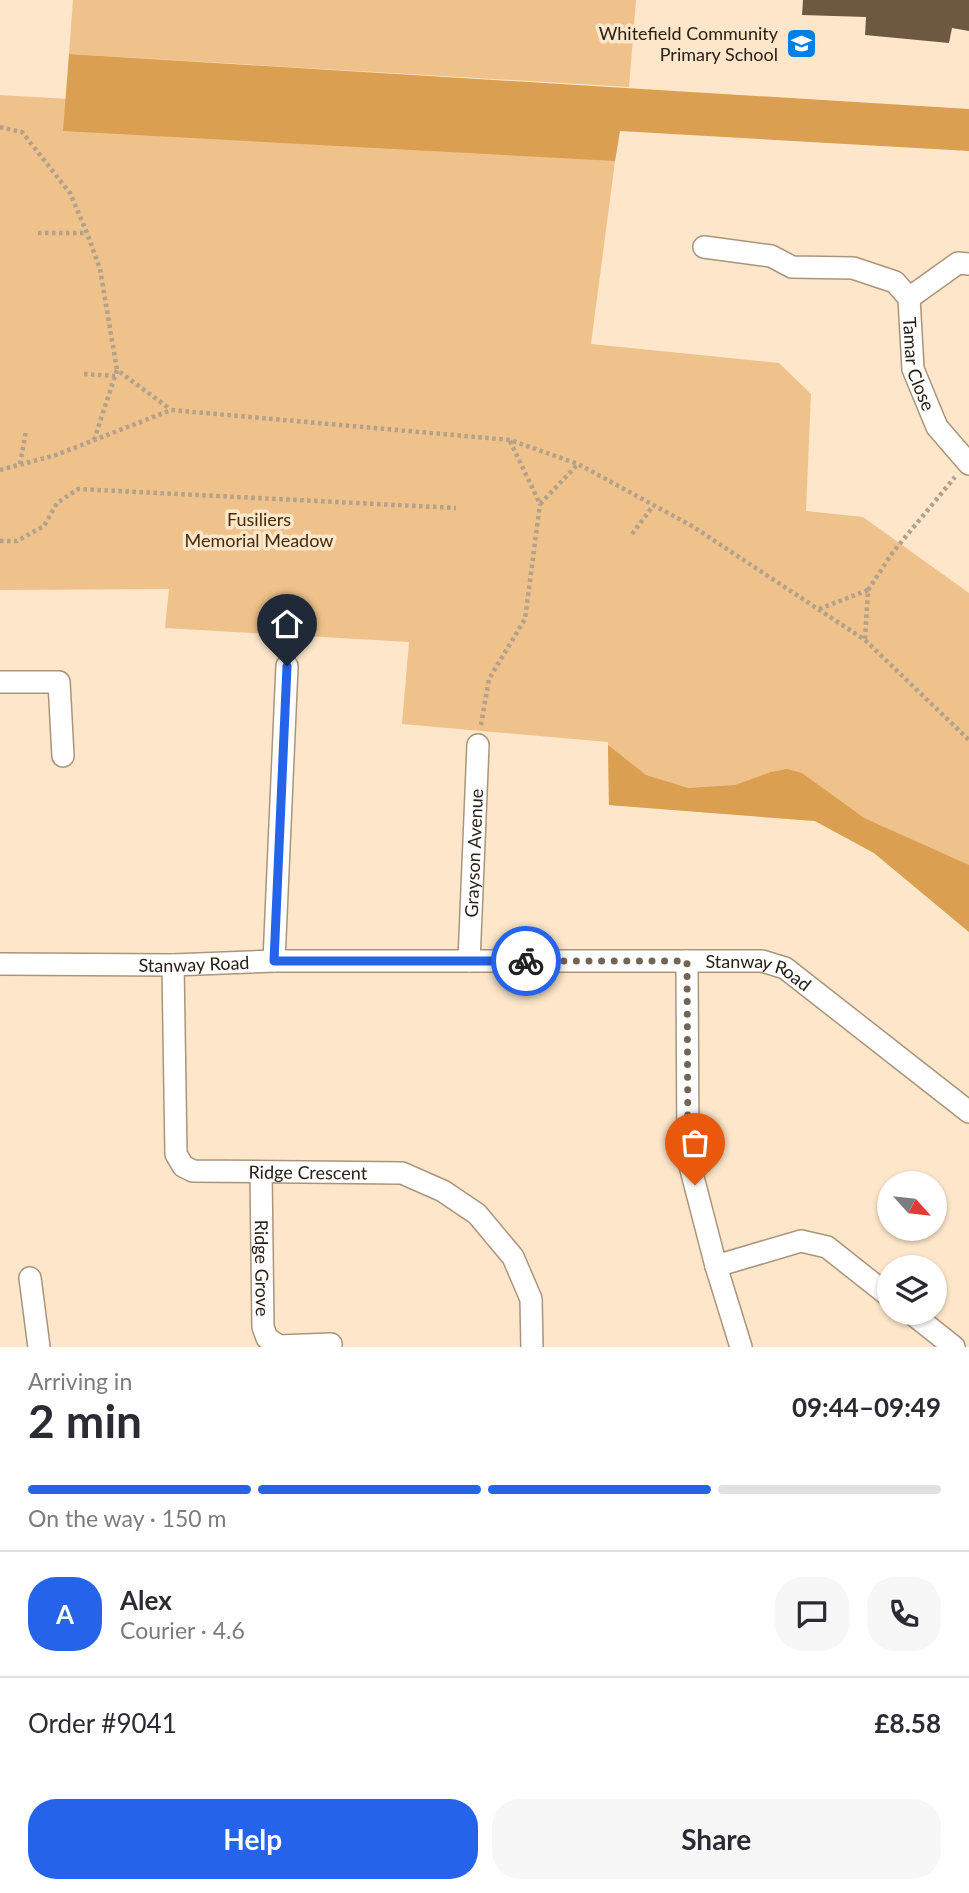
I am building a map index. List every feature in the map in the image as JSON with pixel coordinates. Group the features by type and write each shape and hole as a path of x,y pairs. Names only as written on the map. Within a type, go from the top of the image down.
{"street":[{"name":"Tamar Close","path":"704,247 771,256 792,267 853,268 895,282 909,298 913,369 937,427 968,463"},
{"path":"909,298 958,263 969,264"},
{"path":"274,961 287,666"},
{"path":"0,682 59,682 63,756"},
{"name":"Grayson Avenue","path":"469,961 478,745"},
{"path":"687,961 688,1158 716,1266 741,1347"},
{"name":"Stanway Road","path":"0,964 762,961 785,968 969,1112"},
{"name":"Ridge Crescent","path":"173,965 176,1154 183,1166 194,1171 402,1173 443,1191 477,1213 513,1257 531,1299 532,1347"},
{"name":"Ridge Grove","path":"261,1172 263,1327 267,1338 279,1346 331,1344"},
{"path":"716,1266 802,1241 827,1248 877,1287"},
{"path":"30,1278 39,1347"},
{"path":"926,1325 954,1347"}],"path":[{"path":"0,127 22,132 70,193 100,269 116,373 94,440"},
{"path":"38,233 87,233"},
{"path":"84,374 116,373 171,410"},
{"path":"0,470 56,455 171,410 510,440 578,464 692,526 865,640 969,740"},
{"path":"20,464 26,431"},
{"path":"478,745 489,678 526,619 540,504 510,440"},
{"path":"865,640 868,590 894,552 968,463"},
{"path":"540,504 578,464"},
{"path":"0,541 17,541 44,526 57,503 78,489 456,508"},
{"path":"632,534 653,506"},
{"path":"818,609 868,590"}],"green space":[{"path":"73,0 636,0 629,87 69,54"},
{"name":"Fusiliers Memorial Meadow","path":"0,95 619,131 591,344 779,363 811,394 806,511 863,517 969,593 969,932 874,853 815,821 609,805 608,742 402,724 409,642 165,628 169,589 0,590"}],"shaded area":[{"path":"69,54 969,109 969,151 620,131 615,161 63,131"},
{"path":"608,745 646,775 688,788 735,785 787,769 802,773 864,818 969,865 969,932 874,853 815,821 609,805"}],"building":[{"name":"Whitefield Community Primary School","path":"803,0 969,0 969,31 952,28 949,43 865,35 866,17 802,15"}],"way so far":[{"path":"526,961 687,961 688,1158 695,1185"}],"place":[{"name":"Whitefield Community Primary School","path":"801,43"}],"route":[{"path":"287,666 274,961 526,961"}]}
